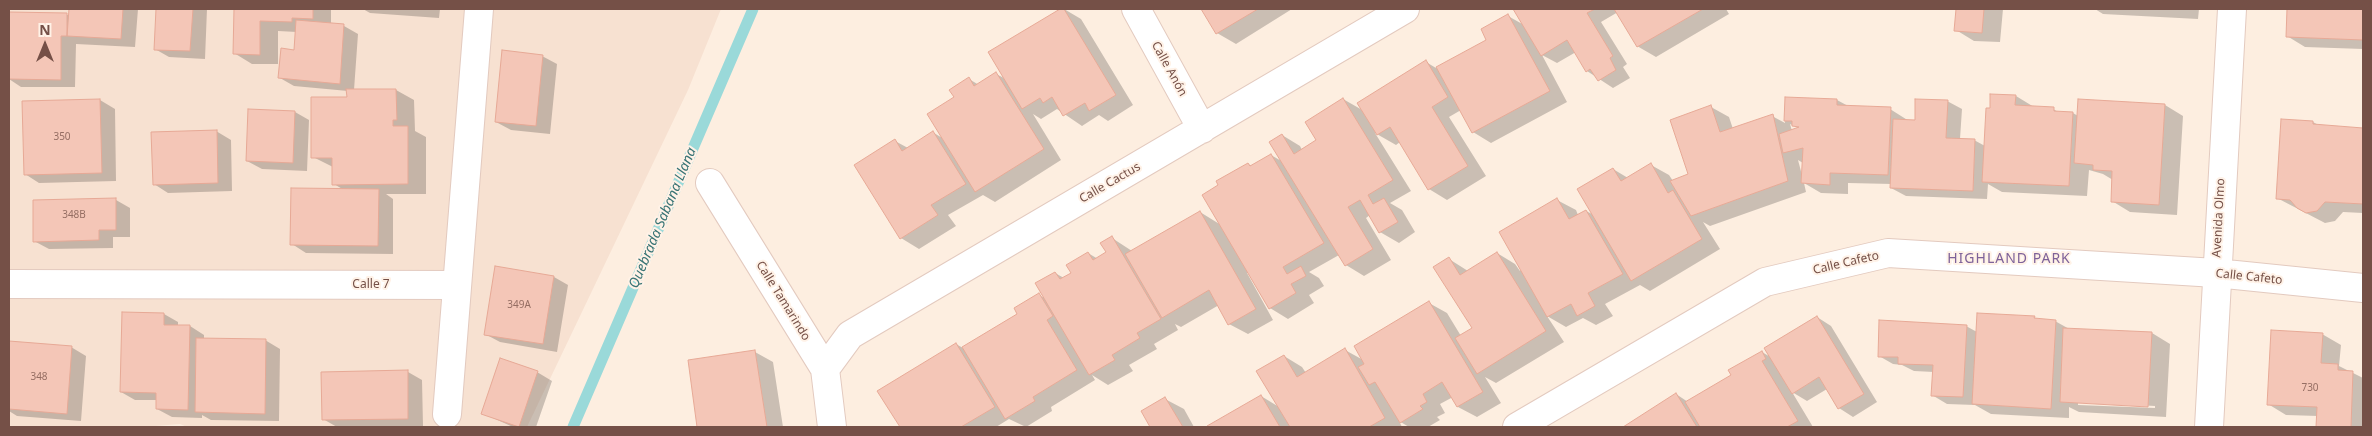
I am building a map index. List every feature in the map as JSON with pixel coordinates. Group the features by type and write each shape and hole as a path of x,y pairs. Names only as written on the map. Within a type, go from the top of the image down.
{"street":[{"path":"447,414 479,9"},
{"name":"Calle Anón","path":"1136,9 1202,129"},
{"name":"Calle Cactus","path":"825,368 850,335 1405,9"},
{"name":"Avenida Olmo","path":"2208,427 2232,9"},
{"name":"Calle Tamarindo","path":"710,183 825,368 832,427"},
{"name":"Calle Cafeto","path":"1517,427 1765,282 1888,253 2216,273 2363,288"},
{"name":"Calle 7","path":"9,284 457,285"}],"shaded area":[{"path":"9,9 721,9 688,90 527,427 187,427 180,424 143,427 9,427"}],"building":[{"path":"69,9 123,9 121,39 67,36"},
{"path":"156,9 193,9 190,51 154,50"},
{"path":"234,9 313,9 313,19 292,18 292,22 260,21 260,55 233,54"},
{"path":"1060,9 1064,9 1116,95 1089,111 1085,103 1063,116 1052,97 1043,103 1040,98 1022,109 988,52"},
{"path":"1201,9 1258,9 1216,34"},
{"path":"1513,9 1595,9 1587,13 1613,56 1610,58 1616,70 1598,81 1590,69 1586,72 1567,40 1541,56"},
{"path":"1614,9 1703,9 1637,47"},
{"path":"1956,9 1984,9 1982,33 1954,31"},
{"path":"2287,9 2363,9 2363,40 2286,37"},
{"path":"9,12 67,13 67,36 61,36 61,80 9,79"},
{"path":"1508,14 1550,91 1472,133 1436,67 1486,40 1481,29"},
{"path":"296,20 344,24 340,84 278,78 281,48 294,50"},
{"path":"502,50 543,55 536,126 495,122"},
{"path":"1426,60 1448,97 1432,107 1468,166 1428,190 1390,127 1377,135 1357,103"},
{"path":"996,72 1044,149 975,192 927,114 954,97 949,90 969,77 974,86"},
{"path":"346,89 396,89 397,120 393,120 393,126 408,126 408,184 332,185 332,158 311,158 311,97 347,97"},
{"path":"1990,94 2016,95 2015,105 2054,107 2054,111 2073,112 2069,186 1982,182 1986,108 1990,108"},
{"path":"1785,97 1837,99 1837,105 1891,107 1888,175 1830,173 1830,185 1801,183 1803,148 1783,153 1779,134 1799,127 1792,126 1792,121 1784,121"},
{"path":"1343,98 1393,180 1368,195 1373,204 1384,198 1398,222 1379,233 1360,200 1348,207 1373,249 1345,266 1269,142 1282,134 1294,154 1316,140 1305,122"},
{"path":"100,99 102,173 24,175 22,101"},
{"path":"1915,99 1948,100 1946,138 1975,139 1973,191 1890,188 1893,119 1915,120"},
{"path":"2078,99 2165,104 2159,205 2111,202 2112,171 2093,170 2093,165 2074,163"},
{"path":"1711,105 1720,132 1773,114 1788,181 1691,216 1670,181 1688,174 1670,120"},
{"path":"248,109 295,111 293,163 246,161"},
{"path":"2281,119 2313,121 2313,124 2363,128 2363,204 2325,202 2317,211 2306,213 2297,208 2290,200 2276,199"},
{"path":"217,130 218,183 153,185 151,132"},
{"path":"933,131 966,184 931,205 938,215 900,239 854,165 895,139 902,151"},
{"path":"1271,154 1324,243 1283,267 1287,274 1301,266 1306,276 1291,284 1296,293 1269,309 1202,195 1218,185 1216,181 1248,163 1250,166"},
{"path":"1651,163 1668,193 1673,190 1702,239 1631,281 1577,189 1613,168 1621,181"},
{"path":"291,188 379,189 378,246 290,245"},
{"path":"116,198 116,230 99,230 99,240 33,242 33,200"},
{"path":"1557,198 1569,219 1586,210 1623,274 1588,293 1595,306 1577,316 1571,304 1547,317 1499,232"},
{"path":"1200,211 1256,309 1228,325 1209,290 1162,318 1125,254"},
{"path":"1112,236 1161,319 1137,333 1140,338 1112,355 1115,360 1089,375 1035,283 1055,272 1060,279 1071,273 1066,265 1088,252 1093,260 1106,252 1100,243"},
{"path":"1497,252 1546,331 1477,374 1455,338 1472,328 1433,267 1449,257 1460,275"},
{"path":"495,266 554,276 543,344 484,335"},
{"path":"1039,293 1053,316 1047,320 1077,370 1033,397 1035,401 1005,419 962,347 1017,314 1014,308"},
{"path":"1429,301 1483,392 1457,407 1442,382 1423,394 1427,402 1420,406 1423,409 1400,423 1375,382 1369,385 1358,367 1364,364 1354,346"},
{"path":"122,312 164,313 164,325 190,325 188,410 156,409 156,393 120,392"},
{"path":"1977,313 2035,316 2034,318 2056,320 2051,409 1972,404"},
{"path":"1817,316 1864,394 1838,409 1819,377 1792,394 1764,348"},
{"path":"1879,320 1967,325 1963,397 1931,396 1933,365 1898,364 1898,357 1878,357"},
{"path":"2063,328 2152,332 2148,407 2060,402"},
{"path":"2271,330 2323,333 2321,363 2338,364 2338,370 2353,371 2351,427 2316,427 2317,407 2267,405"},
{"path":"196,338 266,339 265,414 195,412"},
{"path":"9,341 72,346 67,414 9,409"},
{"path":"956,343 995,407 961,427 900,427 877,391"},
{"path":"1345,348 1385,418 1369,427 1290,427 1256,371 1284,355 1297,377"},
{"path":"755,350 767,427 697,427 688,360"},
{"path":"1762,351 1766,359 1762,361 1798,421 1787,427 1700,427 1685,402 1731,375 1728,370"},
{"path":"500,358 538,371 519,427 481,414"},
{"path":"408,370 408,419 322,420 321,372"},
{"path":"1676,393 1697,427 1623,427"},
{"path":"1261,395 1280,427 1207,427 1207,426"},
{"path":"1165,397 1183,427 1150,427 1141,411"}],"waterway":[{"name":"Quebrada Sabana Llana","path":"573,427 753,9"}],"district":[{"name":"HIGHLAND PARK","path":"2009,259"}]}
